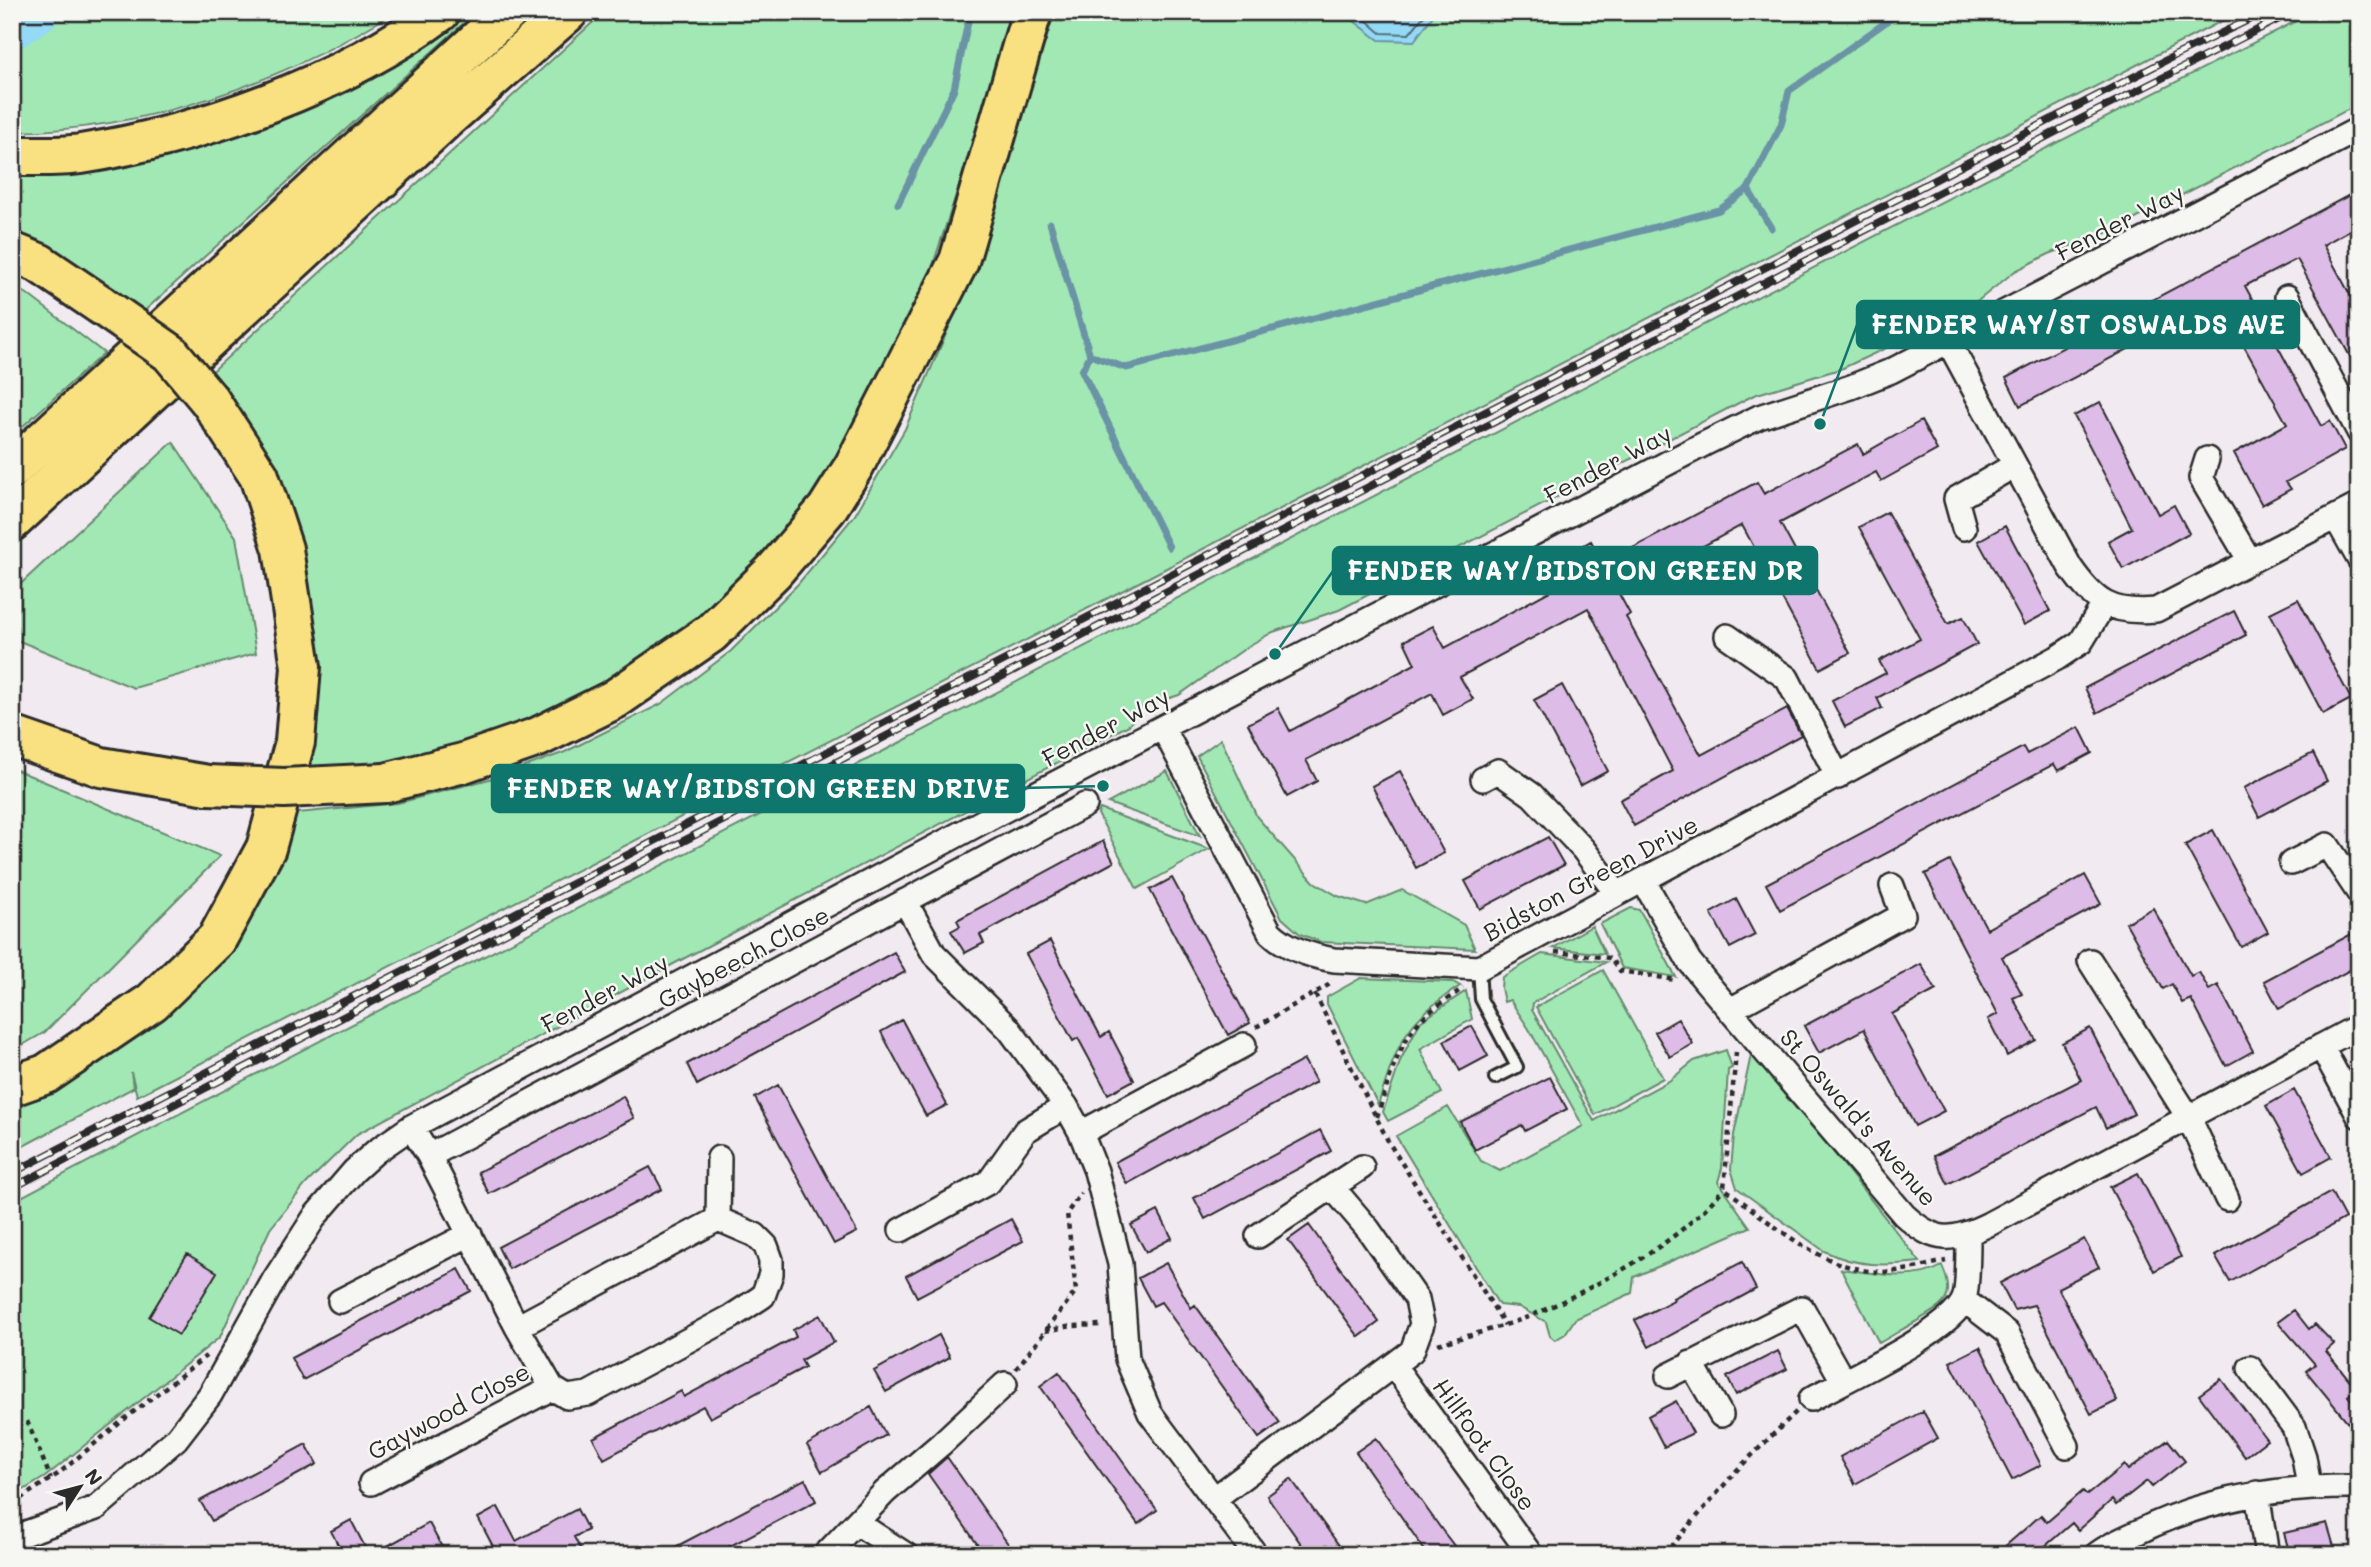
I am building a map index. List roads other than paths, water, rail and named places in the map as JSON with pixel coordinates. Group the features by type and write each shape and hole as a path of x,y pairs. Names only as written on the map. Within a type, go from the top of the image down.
{"highway":[{"path":"12,156 79,154 166,136 244,113 358,63 440,12"},
{"path":"12,469 509,12"},
{"path":"12,521 444,121 568,12"},
{"path":"12,736 101,767 208,785 312,787 385,783 463,763 538,737 615,699 711,633 775,571 827,509 854,466 959,261 1032,12"},
{"path":"12,252 39,263 170,353 210,401 259,476 283,549 301,667 295,742 266,848 217,939 152,1002 46,1074 12,1086"}],"street":[{"name":"Fender Way","path":"22,1542 96,1508 176,1439 210,1395 274,1280 316,1215 361,1165 411,1127 993,816 1715,438 1759,417 1891,371 2359,129"},
{"path":"2287,297 2359,432"},
{"path":"1948,341 2070,567 2087,591 2104,604 2133,612 2156,610 2359,505"},
{"path":"2207,459 2202,478 2250,561"},
{"path":"1964,528 1956,499 2015,465"},
{"path":"2336,518 2359,559"},
{"name":"Bidston Green Drive","path":"1163,728 1270,932 1282,944 1316,957 1479,968 2057,658 2081,642 2104,604"},
{"path":"1727,636 1787,678 1839,777"},
{"path":"1483,779 1498,771 1532,795 1583,849 1617,894"},
{"name":"Gaybeech Close","path":"429,1156 1085,805"},
{"path":"993,816 1007,846"},
{"path":"2291,863 2327,845 2359,893"},
{"name":"St Oswald's Avenue","path":"1643,880 1689,961 1706,982 1904,1215 1922,1232 1947,1238 1968,1234 2359,1026"},
{"path":"1730,1010 1903,915 1892,886"},
{"path":"905,901 934,954 1009,1028 1066,1105 1096,1171 1120,1264 1127,1359 1150,1413 1256,1555"},
{"path":"2090,961 2189,1118 2227,1199"},
{"path":"1081,1133 1244,1045"},
{"path":"2321,1046 2359,1116"},
{"path":"901,1230 989,1182 1026,1131 1066,1105"},
{"path":"411,1127 552,1388 567,1396 588,1394 732,1317 763,1296 771,1274 771,1260 765,1246 755,1235 718,1219"},
{"path":"718,1219 719,1158"},
{"path":"1258,1236 1362,1167"},
{"path":"1215,1498 1403,1359 1422,1324 1417,1299 1368,1229 1333,1188"},
{"path":"517,1327 718,1219"},
{"path":"340,1301 470,1234"},
{"path":"1811,1399 1921,1340 1945,1322 1964,1300 1968,1234"},
{"path":"1964,1300 2007,1333 2067,1446"},
{"path":"1668,1376 1802,1308 1843,1381"},
{"name":"Hillfoot Close","path":"1403,1359 1531,1555"},
{"path":"1691,1363 1721,1415"},
{"path":"2249,1368 2294,1427 2304,1457 2309,1487"},
{"path":"825,1555 885,1492 942,1444 1005,1384"},
{"name":"Gaywood Close","path":"371,1483 552,1388"},
{"path":"2096,1555 2166,1518 2257,1493 2309,1487 2359,1487"},
{"path":"2257,1493 2267,1555"},
{"path":"857,1523 906,1555"}],"lane":[{"path":"1479,968 1481,999 1517,1067 1495,1078"}],"water":[{"path":"1350,12 1435,13 1414,41 1379,40 1350,18"}],"waterway":[{"path":"12,30 39,12"},
{"path":"898,204 954,89 970,12"},
{"path":"1169,547 1082,371 1090,355 1126,368 1719,210 1748,189 1781,125 1789,91 1900,12"},
{"path":"1748,189 1771,228"},
{"path":"1050,223 1090,355"}],"railway":[{"path":"12,1173 2176,55 2265,12"},
{"path":"12,1188 2069,125 2293,12"}],"place":[{"name":"FENDER WAY/ST OSWALDS AVE","path":"1820,424"},
{"name":"FENDER WAY/BIDSTON GREEN DR","path":"1275,654"},
{"name":"FENDER WAY/BIDSTON GREEN DRIVE","path":"1103,786"}]}
